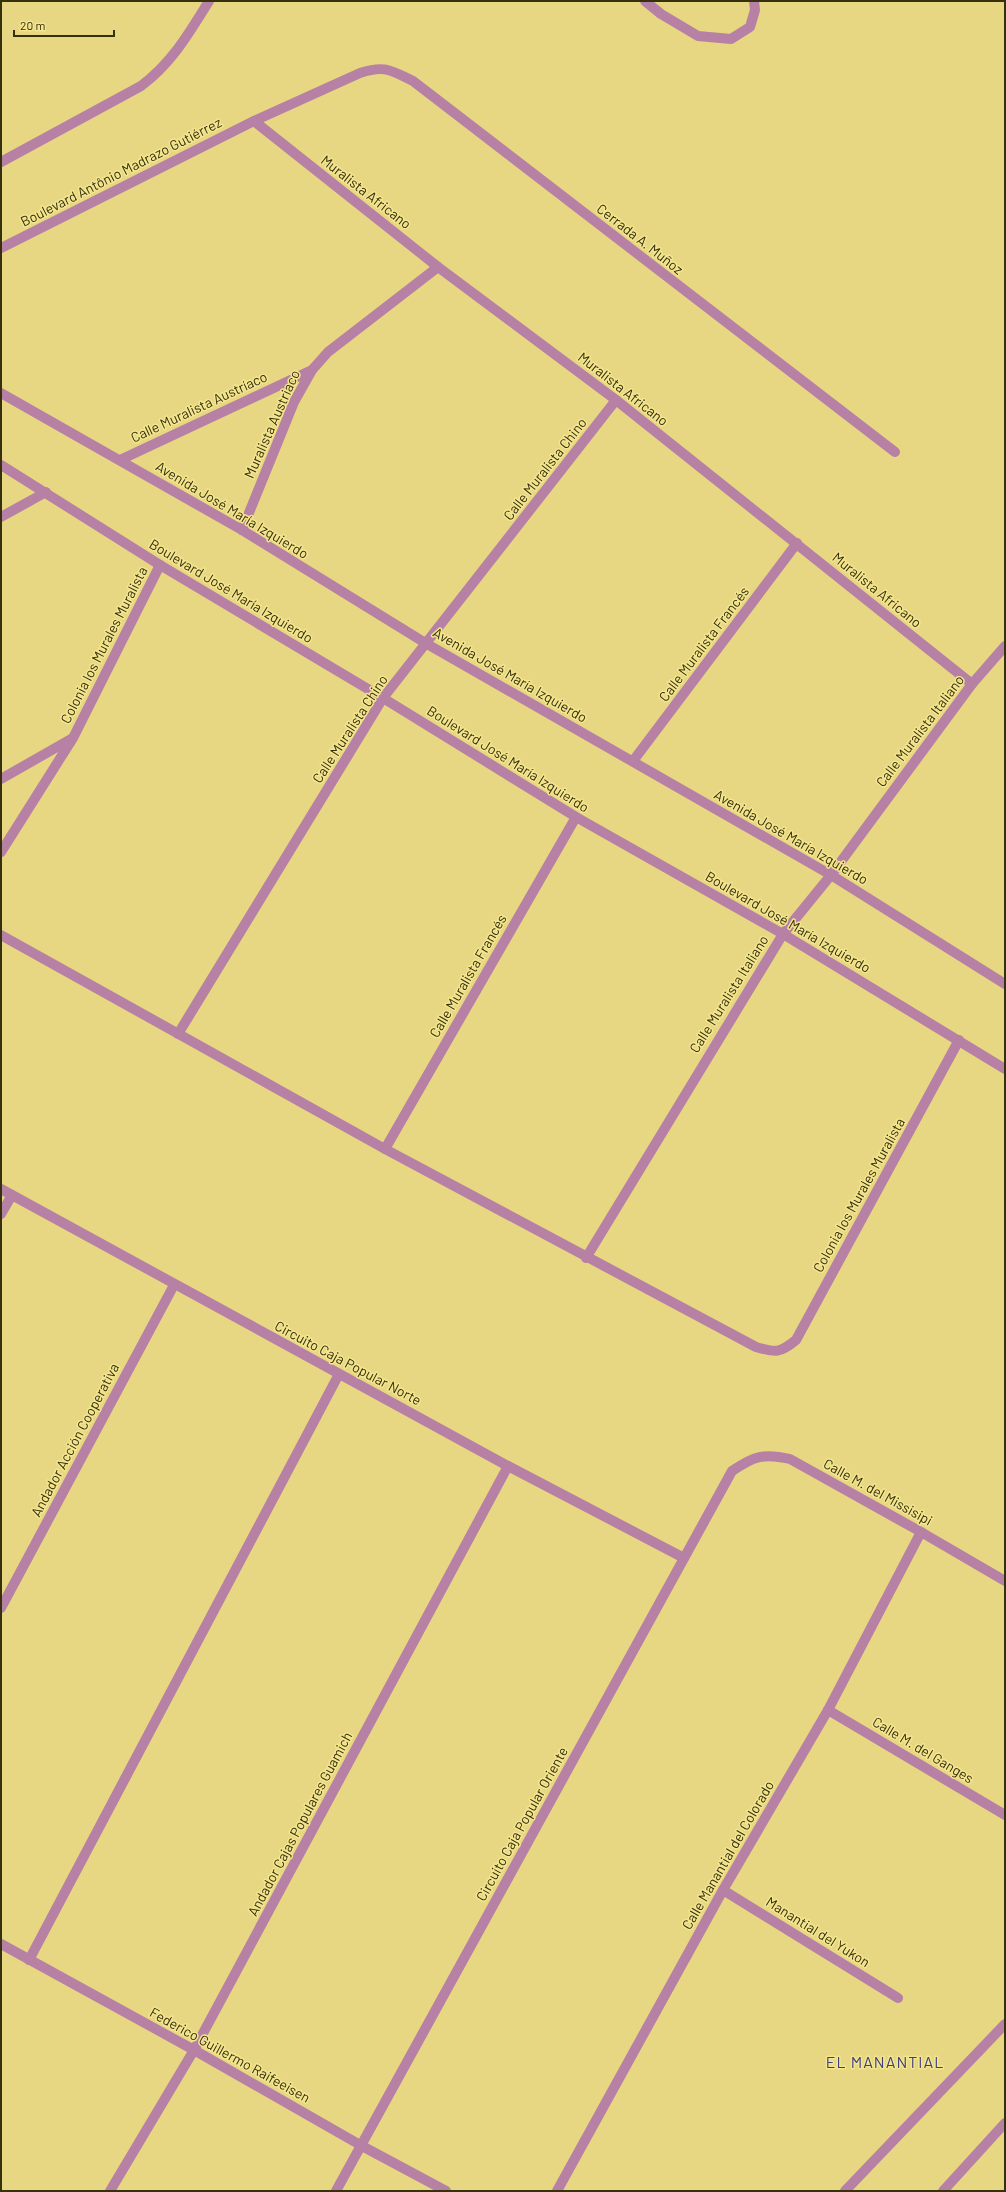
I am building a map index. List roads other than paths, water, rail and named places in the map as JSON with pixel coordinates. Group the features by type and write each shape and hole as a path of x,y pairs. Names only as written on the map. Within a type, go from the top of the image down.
{"street":[{"path":"1,162 141,86 158,74 181,46 209,1"},
{"path":"645,1 661,14 698,36 731,39 750,27 756,10 754,1"},
{"name":"Cerrada A. Muñoz","path":"254,121 376,68 393,72 412,81 895,452"},
{"name":"Boulevard Antônio Madrazo Gutiérrez","path":"1,248 254,121"},
{"name":"Muralista Africano","path":"254,121 438,267 616,400 972,684"},
{"name":"Muralista Austriaco","path":"242,530 294,402 312,370 328,352 438,267"},
{"name":"Calle Muralista Austríaco","path":"120,460 312,370"},
{"name":"Avenida José María Izquierdo","path":"1,392 242,530 427,644 831,875 1005,984"},
{"name":"Calle Muralista Chino","path":"178,1034 384,698 616,400"},
{"name":"Boulevard José María Izquierdo","path":"1,465 160,565 384,698 576,817 783,934 1005,1069"},
{"path":"1,517 46,492"},
{"name":"Calle Muralista Francés","path":"633,761 796,543"},
{"name":"Colonia los Murales Muralista","path":"1,852 73,738 160,565"},
{"name":"Calle Muralista Italiano","path":"586,1258 783,934 831,875 972,684 1005,646"},
{"name":"Colonia los Murales Muralista","path":"1,779 73,738"},
{"name":"Calle Muralista Francés","path":"385,1149 576,817"},
{"path":"1,935 385,1149 586,1258"},
{"name":"Colonia los Murales Muralista","path":"586,1258 756,1348 773,1352 784,1350 796,1340 959,1040"},
{"name":"Circuito Caja Popular Norte","path":"1,1189 174,1285 508,1466 684,1558"},
{"path":"1,1214 12,1195"},
{"name":"Andador Acción Cooperativa","path":"1,1608 174,1285"},
{"path":"29,1960 339,1374"},
{"name":"Calle M. del Missisipi","path":"732,1470 750,1458 770,1455 790,1460 921,1532 1005,1581"},
{"name":"Andador Cajas Populares Guamich","path":"110,2191 194,2050 508,1466"},
{"name":"Circuito Caja Popular Oriente","path":"336,2191 732,1470"},
{"name":"Calle Manantial del Colorado","path":"557,2191 723,1890 828,1710 921,1532"},
{"name":"Calle M. del Ganges","path":"828,1710 1005,1815"},
{"name":"Manantial del Yukon","path":"723,1890 898,1998"},
{"name":"Federico Guillermo Raifeeisen","path":"1,1944 194,2050 362,2146 446,2191"},
{"path":"845,2191 1005,2024"},
{"path":"943,2191 1005,2123"}],"district":[{"name":"EL MANANTIAL","path":"885,2062"}]}
